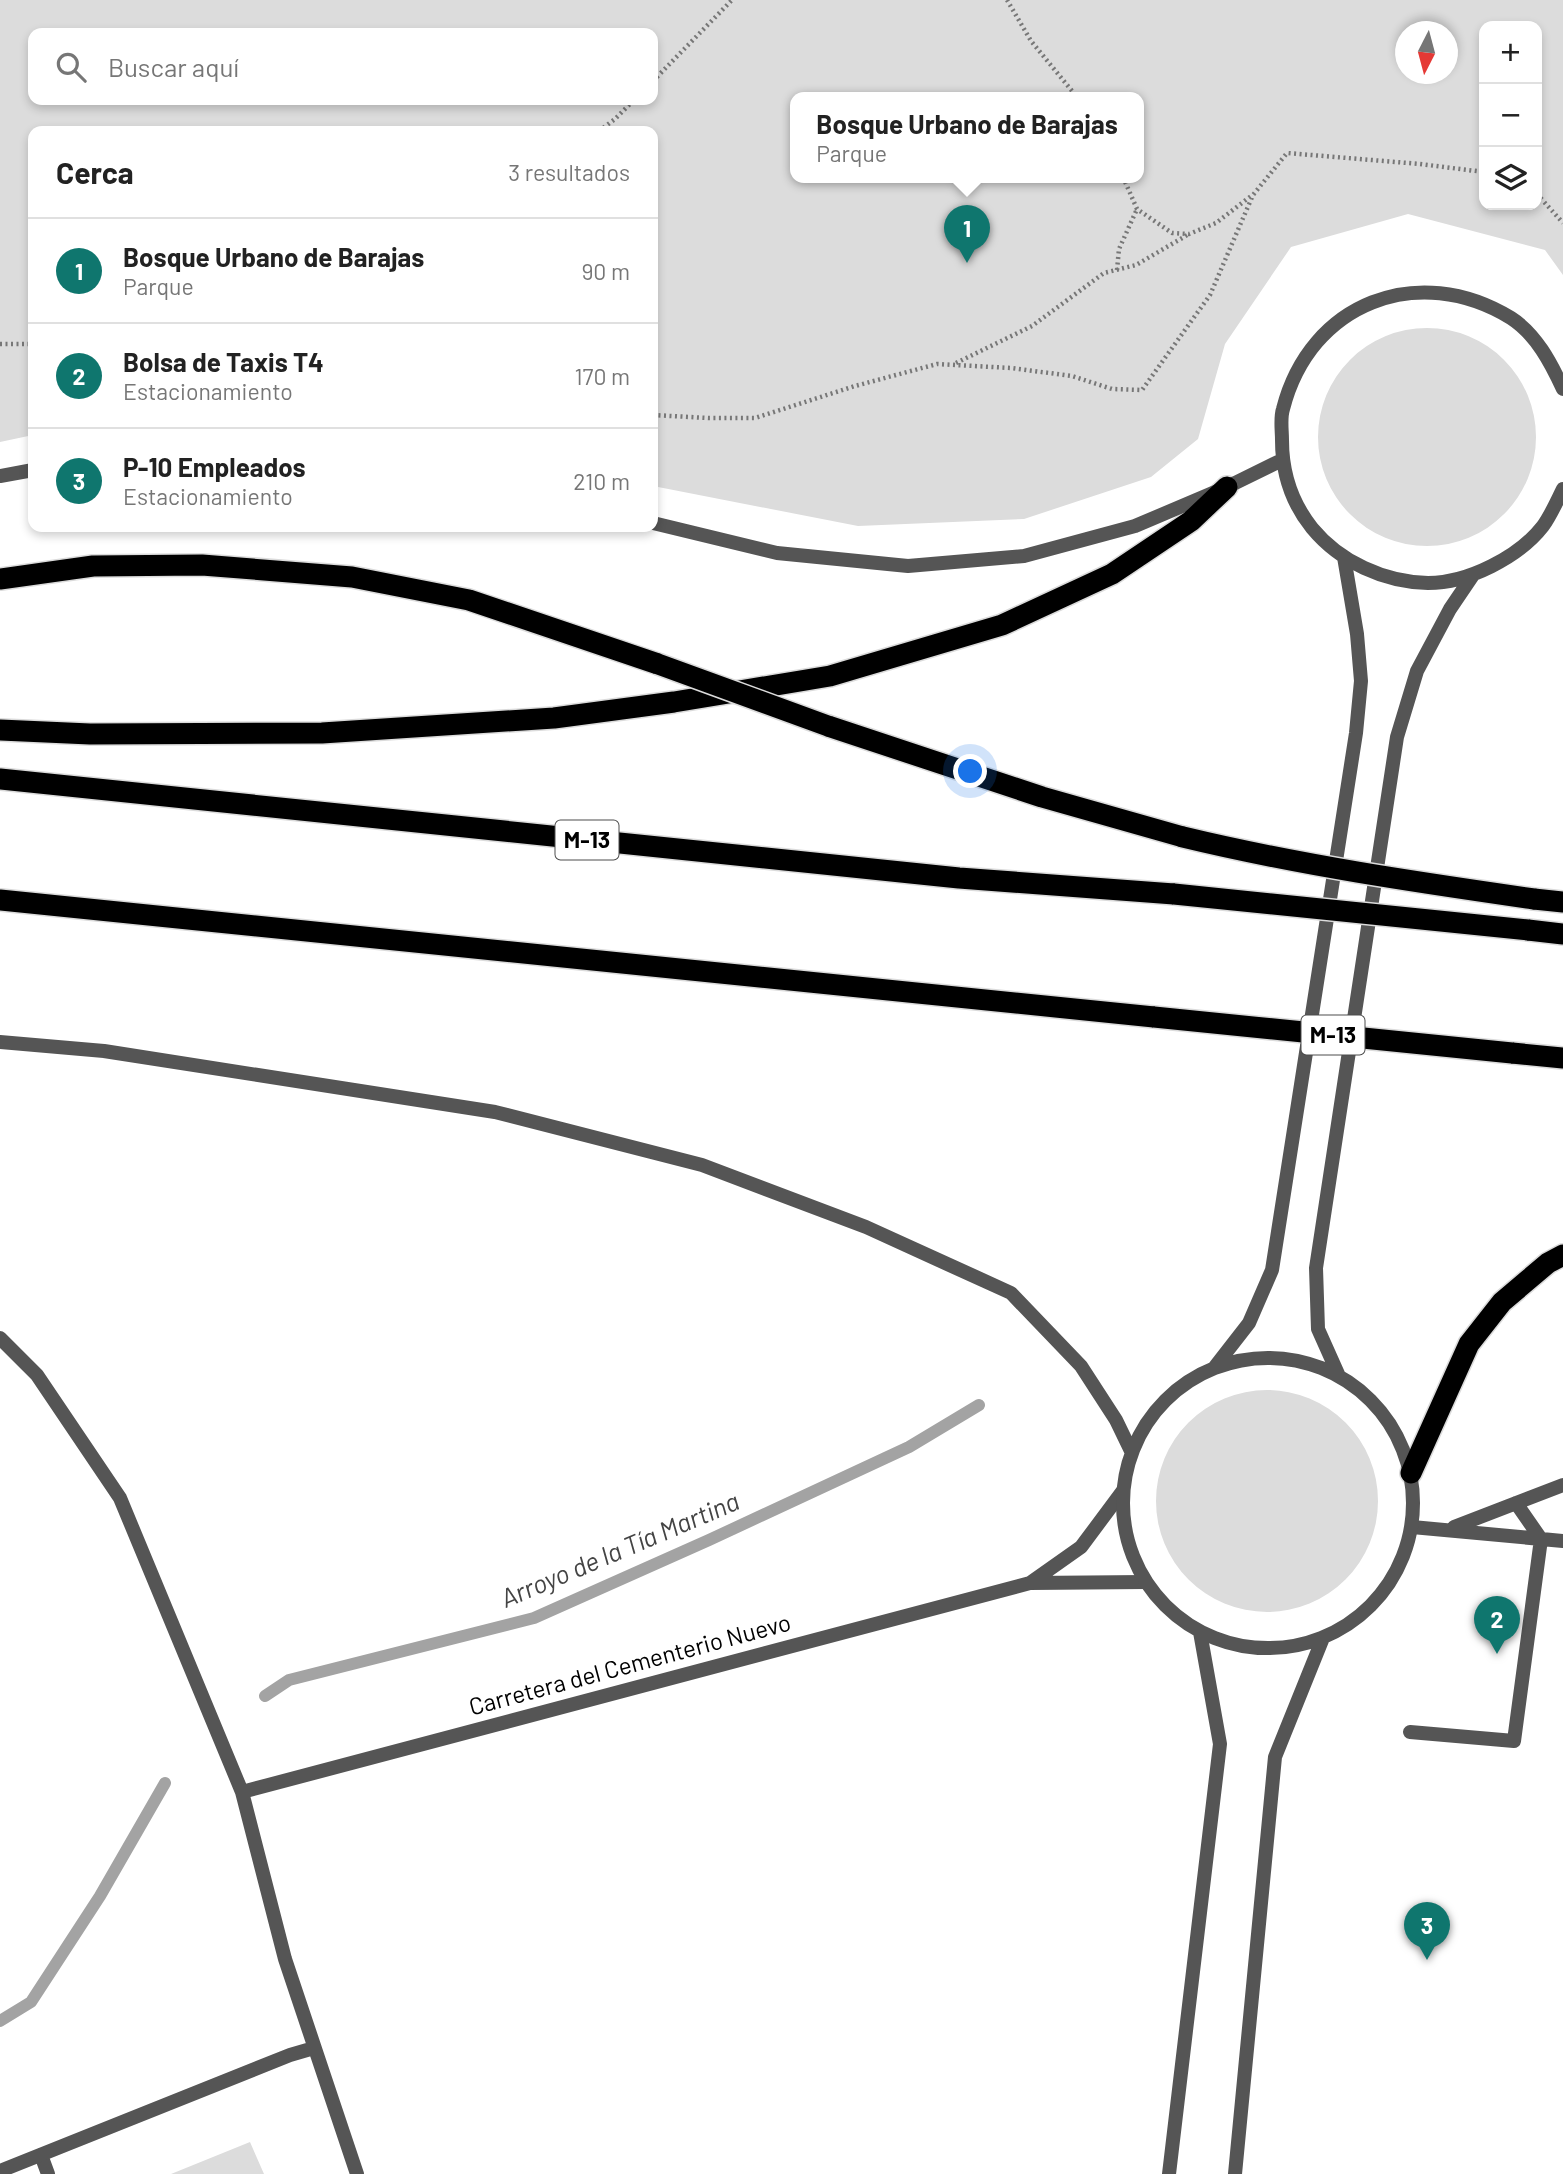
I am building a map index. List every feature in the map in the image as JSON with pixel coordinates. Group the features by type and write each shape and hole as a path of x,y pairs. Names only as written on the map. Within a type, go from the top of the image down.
{"highway":[{"path":"0,730 90,734 349,731 554,718 674,702 830,676 1002,625 1112,574 1191,521 1227,487"},
{"path":"0,579 93,566 202,565 352,577 469,600 658,664 828,726 1042,797 1183,837 1271,858 1563,902"},
{"name":"M-13","path":"0,779 959,878 1174,894 1563,934"},
{"name":"M-13","path":"0,900 1563,1058"},
{"path":"1411,1473 1469,1344 1502,1302 1548,1263 1563,1255"}],"street":[{"path":"1563,389 1547,354 1513,319 1468,297 1419,291 1371,302 1329,327 1298,365 1282,411 1282,460 1289,489 1302,516 1321,539 1343,557 1384,577 1429,583 1473,575 1511,556 1542,526 1563,489"},
{"path":"658,524 778,553 908,566 1024,556 1135,526 1227,487 1282,460"},
{"path":"0,476 28,472"},
{"path":"1214,1368 1249,1323 1272,1270 1356,733 1360,681 1358,646 1343,557"},
{"path":"1339,1376 1318,1329 1316,1268 1397,737 1417,671 1450,609 1473,575"},
{"path":"0,1042 104,1051 495,1112 702,1165 866,1227 1011,1293 1081,1366 1116,1419 1131,1451"},
{"path":"0,1338 37,1375 120,1498 242,1792 285,1959 357,2174"},
{"path":"1256,1358 1299,1361 1339,1376 1372,1401 1396,1434 1411,1473 1414,1500 1412,1527 1396,1573 1365,1612 1323,1638 1293,1647 1261,1649 1229,1644 1200,1632 1169,1611 1145,1582 1131,1554 1123,1523 1122,1492 1131,1451 1151,1416 1179,1388 1214,1368 1256,1358"},
{"path":"1450,1529 1563,1485"},
{"name":"Carretera del Cementerio Nuevo","path":"1030,1583 1081,1547 1122,1492"},
{"path":"1410,1732 1514,1741 1541,1539 1516,1503"},
{"path":"1412,1527 1563,1541"},
{"name":"Carretera del Cementerio Nuevo","path":"242,1792 1030,1583 1145,1582"},
{"path":"1169,2174 1220,1744 1200,1632"},
{"path":"1235,2174 1275,1757 1323,1638"},
{"path":"0,2171 290,2055 314,2048"},
{"path":"41,2155 48,2174"}],"path":[{"path":"658,76 733,0"},
{"path":"1007,0 1031,41 1073,92"},
{"path":"605,126 629,105"},
{"path":"955,363 1032,326 1104,273 1136,265 1189,234 1216,223 1253,195 1287,153 1479,171"},
{"path":"1126,183 1138,209 1172,233 1189,234"},
{"path":"658,415 755,418 855,386 937,364 955,363 1072,376 1112,389 1142,390 1210,295 1253,195"},
{"path":"1542,200 1563,223"},
{"path":"1117,270 1119,249 1138,209"},
{"path":"0,344 28,344"}],"shaded area":[{"path":"0,0 1563,0 1563,275 1545,250 1408,214 1291,247 1225,344 1198,439 1151,477 1024,519 858,526 658,487 658,126 28,126 28,436 0,442"},
{"path":"1438,328 1469,336 1488,346 1504,360 1518,376 1528,395 1536,437 1528,479 1518,498 1504,514 1488,528 1469,538 1438,546 1416,546 1385,538 1366,528 1336,498 1326,479 1320,458 1318,426 1326,395 1336,376 1366,346 1385,336 1406,330"},
{"path":"1256,1390 1278,1390 1310,1398 1346,1422 1370,1458 1378,1501 1370,1544 1346,1580 1310,1604 1278,1612 1256,1612 1224,1604 1188,1580 1164,1544 1156,1512 1156,1490 1164,1458 1188,1422 1224,1398"},
{"path":"250,2142 264,2174 171,2174"}],"waterway":[{"name":"Arroyo de la Tía Martina","path":"265,1696 289,1680 534,1618 909,1447 979,1405"},
{"name":"Arroyo de la Tía Martina","path":"0,2021 31,2002 100,1896 165,1783"}],"place":[{"name":"Bosque Urbano de Barajas","path":"967,263"},
{"name":"Bolsa de Taxis T4","path":"1497,1654"},
{"name":"P-10 Empleados","path":"1427,1960"}]}
